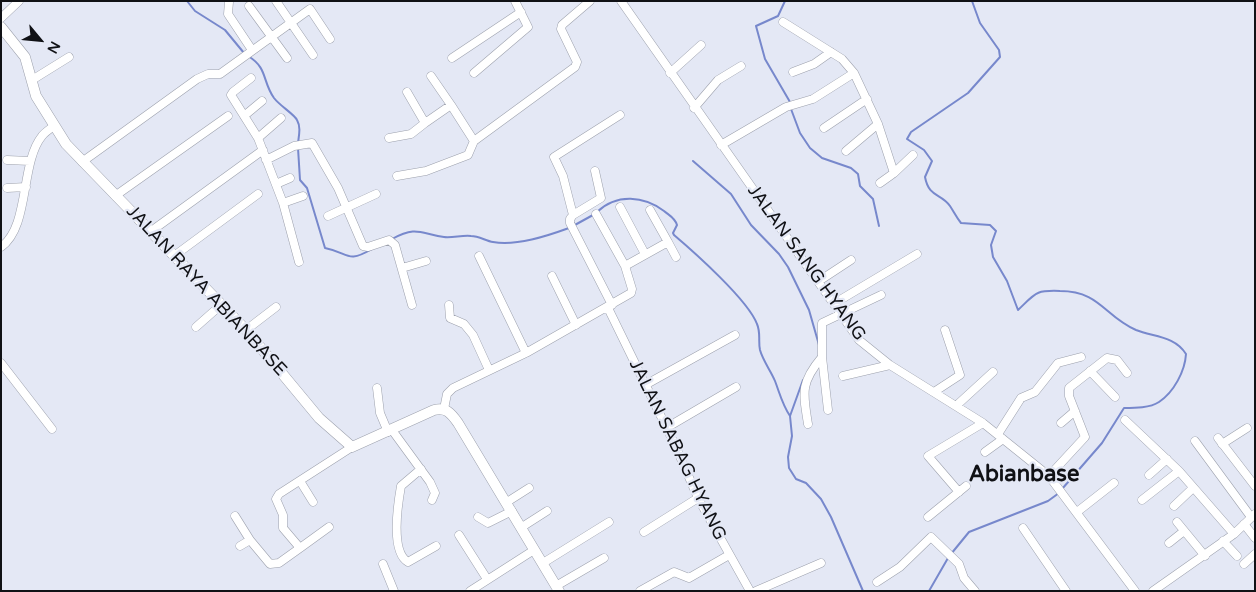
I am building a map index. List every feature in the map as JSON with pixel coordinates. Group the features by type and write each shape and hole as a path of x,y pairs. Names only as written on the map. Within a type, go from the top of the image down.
{"main road":[{"name":"JALAN RAYA ABIANBASE","path":"1,27 27,62 36,96 54,126 82,162 222,304 286,376 307,405 333,432 352,447"},
{"path":"352,447 434,410 444,409 455,418 558,588"}],"street":[{"path":"1,18 19,1"},
{"path":"276,1 313,55"},
{"path":"305,1 330,39"},
{"path":"474,74 528,27 515,1"},
{"path":"396,176 426,170 468,155 474,141 575,67 577,62 561,29 590,1"},
{"name":"JALAN SANG HYANG","path":"620,1 863,344 890,365 957,405 983,423 1049,476 1135,591"},
{"path":"229,2 228,14 251,50"},
{"path":"249,6 288,58"},
{"path":"82,162 198,79 208,74 220,74 270,36 310,9"},
{"path":"452,58 521,12"},
{"path":"783,22 847,63 854,73 878,124 894,173"},
{"path":"670,73 701,45"},
{"path":"793,72 814,64 831,52"},
{"path":"32,80 69,57"},
{"path":"694,108 718,80 741,66"},
{"path":"721,145 790,106 813,99 854,73"},
{"path":"431,76 474,141"},
{"path":"251,78 231,93 258,138 263,150 284,203 299,262"},
{"path":"407,92 425,122"},
{"path":"824,128 867,99"},
{"path":"244,116 262,101"},
{"path":"389,138 411,134 451,105"},
{"name":"JALAN SABAG HYANG","path":"620,115 554,158 563,176 573,215 570,223 698,498 750,591"},
{"path":"115,196 228,116"},
{"path":"258,138 281,118"},
{"path":"846,151 878,124"},
{"path":"1,247 13,233 26,187 30,161 42,136 54,126"},
{"path":"266,160 297,145 309,142 315,148 338,188 363,246 392,242 402,268 412,305"},
{"path":"150,232 263,150"},
{"path":"880,183 913,156"},
{"path":"7,160 30,161"},
{"path":"573,215 600,200 601,195 595,172"},
{"path":"276,184 290,178"},
{"path":"7,188 26,187"},
{"path":"174,256 258,194"},
{"path":"328,216 376,194"},
{"path":"284,203 303,196"},
{"path":"620,207 645,254"},
{"path":"650,210 676,257"},
{"path":"444,409 448,392 576,326 632,291 625,266 596,214"},
{"path":"625,266 668,242"},
{"path":"835,303 917,254"},
{"path":"479,256 526,353"},
{"path":"819,281 851,260"},
{"path":"402,268 426,261"},
{"path":"552,276 576,326"},
{"path":"828,410 822,357 822,324 880,295"},
{"path":"196,327 222,304"},
{"path":"449,306 450,318 464,324 473,335 489,370"},
{"path":"246,330 276,307"},
{"path":"934,392 960,375 945,330"},
{"path":"645,386 735,334"},
{"path":"808,424 803,391 810,371 822,357"},
{"path":"985,452 1001,437 1021,398 1035,392 1058,363 1081,357"},
{"path":"1049,476 1084,439 1068,390 1090,370 1110,357 1117,360 1127,373"},
{"path":"1,363 52,428"},
{"path":"843,376 890,365"},
{"path":"1090,370 1115,397"},
{"path":"957,405 993,372"},
{"path":"666,428 736,387"},
{"path":"377,388 380,413 390,431 421,468 434,488 435,493 432,500"},
{"path":"1061,423 1075,411"},
{"path":"1125,420 1179,471 1234,534"},
{"path":"959,492 928,456 983,423"},
{"path":"1247,428 1220,441 1255,486"},
{"path":"1153,591 1205,556 1234,534 1253,516 1195,441"},
{"path":"300,548 283,528 283,515 276,499 279,494 352,447"},
{"path":"1149,475 1167,459"},
{"path":"421,468 401,486 396,521 398,544 404,559 408,562 436,546"},
{"path":"1142,500 1179,471"},
{"path":"300,481 313,502"},
{"path":"1077,512 1114,483"},
{"path":"928,517 966,486"},
{"path":"478,517 488,522 510,506 529,488"},
{"path":"1174,506 1193,488"},
{"path":"644,532 698,498"},
{"path":"522,527 547,511"},
{"path":"236,516 250,540 266,561 274,565 329,527"},
{"path":"542,563 609,522"},
{"path":"1177,522 1205,556"},
{"path":"1244,524 1255,538"},
{"path":"1022,528 1066,591"},
{"path":"1169,543 1184,531"},
{"path":"459,535 487,579"},
{"path":"877,582 900,568 931,537 959,564 964,578 975,591"},
{"path":"240,546 250,540"},
{"path":"1223,541 1237,556"},
{"path":"470,591 534,550"},
{"path":"1244,564 1255,554"},
{"path":"640,591 674,572 689,578 730,555"},
{"path":"558,588 604,558"},
{"path":"383,564 394,591"},
{"path":"756,591 821,564"}],"waterway":[{"path":"187,1 195,11 225,30 244,53"},
{"path":"785,1 778,16 756,26 765,59 790,102"},
{"path":"972,1 980,23 999,50 1000,57 968,93 911,132 907,139 924,150 932,161 925,177 929,189 947,202 961,223 990,225 996,231 991,245 993,257 1007,281 1018,310 1040,292 1073,292 1093,300 1116,318 1136,330 1170,340 1186,354 1181,374 1169,393 1159,402 1151,405 1124,408 1102,443 1062,489"},
{"path":"248,56 259,65 274,98 297,120 299,128 298,143"},
{"path":"791,109 800,133 810,148 822,158 851,168 858,174 860,186 873,199 879,226"},
{"path":"298,148 300,180 307,188 325,248 352,257 372,249"},
{"path":"693,161 731,194 751,225 779,254 788,267 809,310 819,345"},
{"path":"597,212 613,202 630,199 648,202 674,219 677,225 673,233 674,235 720,277 752,314 758,327 761,354 790,416"},
{"path":"573,226 593,215"},
{"path":"392,239 413,231 444,237 474,236 493,242 512,243 542,237 569,228"},
{"path":"803,380 790,416 792,436 788,457 789,468 796,479 806,483 821,499 831,517 863,591"},
{"path":"951,554 969,532 1048,501 1059,493"},
{"path":"929,591 948,558"}],"district":[{"name":"Abianbase","path":"1024,475"}]}
